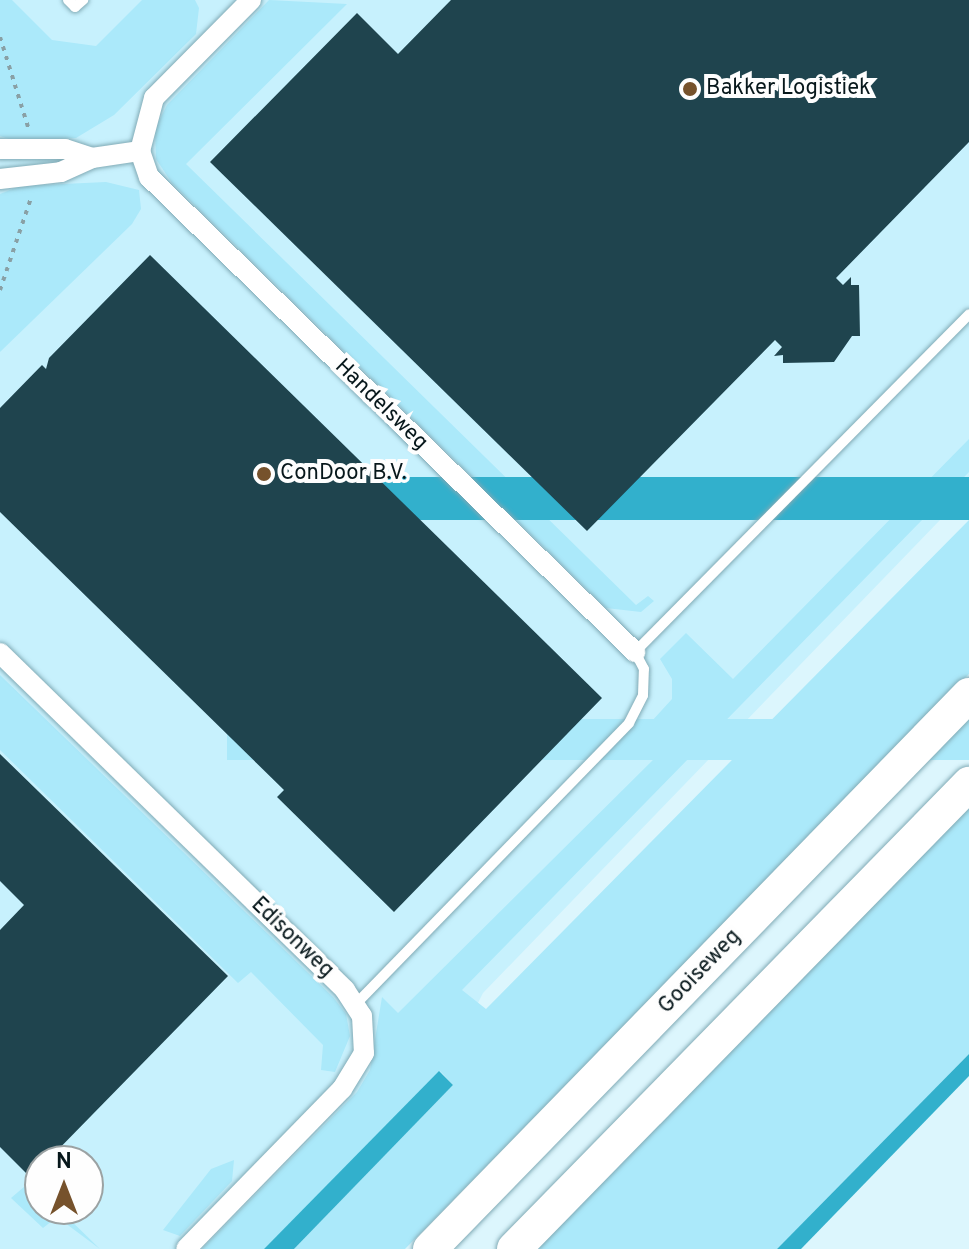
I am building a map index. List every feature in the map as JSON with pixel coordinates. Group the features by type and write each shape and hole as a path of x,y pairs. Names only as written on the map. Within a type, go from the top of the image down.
{"highway":[{"name":"Gooiseweg","path":"430,1249 969,695"},
{"path":"514,1249 969,784"}],"street":[{"path":"0,179 61,172 92,158 140,151 154,98 251,0"},
{"path":"0,149 65,149 92,158"},
{"name":"Handelsweg","path":"140,151 149,177 178,207 635,652"},
{"name":"Edisonweg","path":"0,653 355,1005"},
{"path":"186,1249 342,1089 364,1053 362,1016 355,1005"}],"lane":[{"path":"68,0 75,7 83,0"},
{"path":"355,1005 629,723 643,695 644,669 635,652 969,314"}],"shaded area":[{"path":"0,0 969,0 969,490 483,993 435,1088 278,1249 0,1249"},
{"path":"0,0 12,0 52,40 96,46 142,0 195,0 199,8 196,34 114,115 76,138 15,141 0,136"},
{"path":"269,0 347,4 186,164 636,605 648,596 654,601 641,612 606,608 172,183 156,159 155,129 167,105"},
{"path":"106,182 139,190 141,209 132,224 0,352 0,194 20,186"},
{"path":"969,439 969,472 462,990 486,1009 969,520 969,674 405,1249 294,1249 453,1085 440,1071 264,1249 202,1249 357,1092 370,1070 382,997 398,1013 661,752 641,733 672,699 672,679 660,659 686,633 733,679"},
{"path":"247,477 969,477 969,520 247,520"},
{"path":"0,675 333,997 346,1014 350,1036 335,1072 321,1070 323,1045 251,972 238,983 0,750"},
{"path":"227,719 969,719 969,760 227,760"},
{"path":"969,804 969,1054 777,1249 531,1249"},
{"path":"969,1054 969,1076 801,1249 777,1249"},
{"path":"439,1071 453,1085 294,1249 264,1249"},
{"path":"234,1160 232,1181 180,1236 163,1230 211,1169"},
{"path":"24,1187 24,1210 11,1198"},
{"path":"68,1225 75,1225 100,1249"}],"building":[{"path":"451,0 969,0 969,142 836,278 843,285 851,277 851,285 859,285 860,336 852,336 834,362 783,363 783,355 774,356 782,347 775,340 587,531 210,162 357,13 398,54"},
{"path":"150,255 602,698 394,912 277,797 284,790 0,512 0,408 42,365 46,369 49,358"},
{"path":"0,754 228,976 63,1145 24,1145 24,1171 0,1147 0,930 24,905 0,881"}],"place":[{"name":"Bakker Logistiek","path":"690,89"},
{"name":"ConDoor B.V.","path":"264,474"}]}
